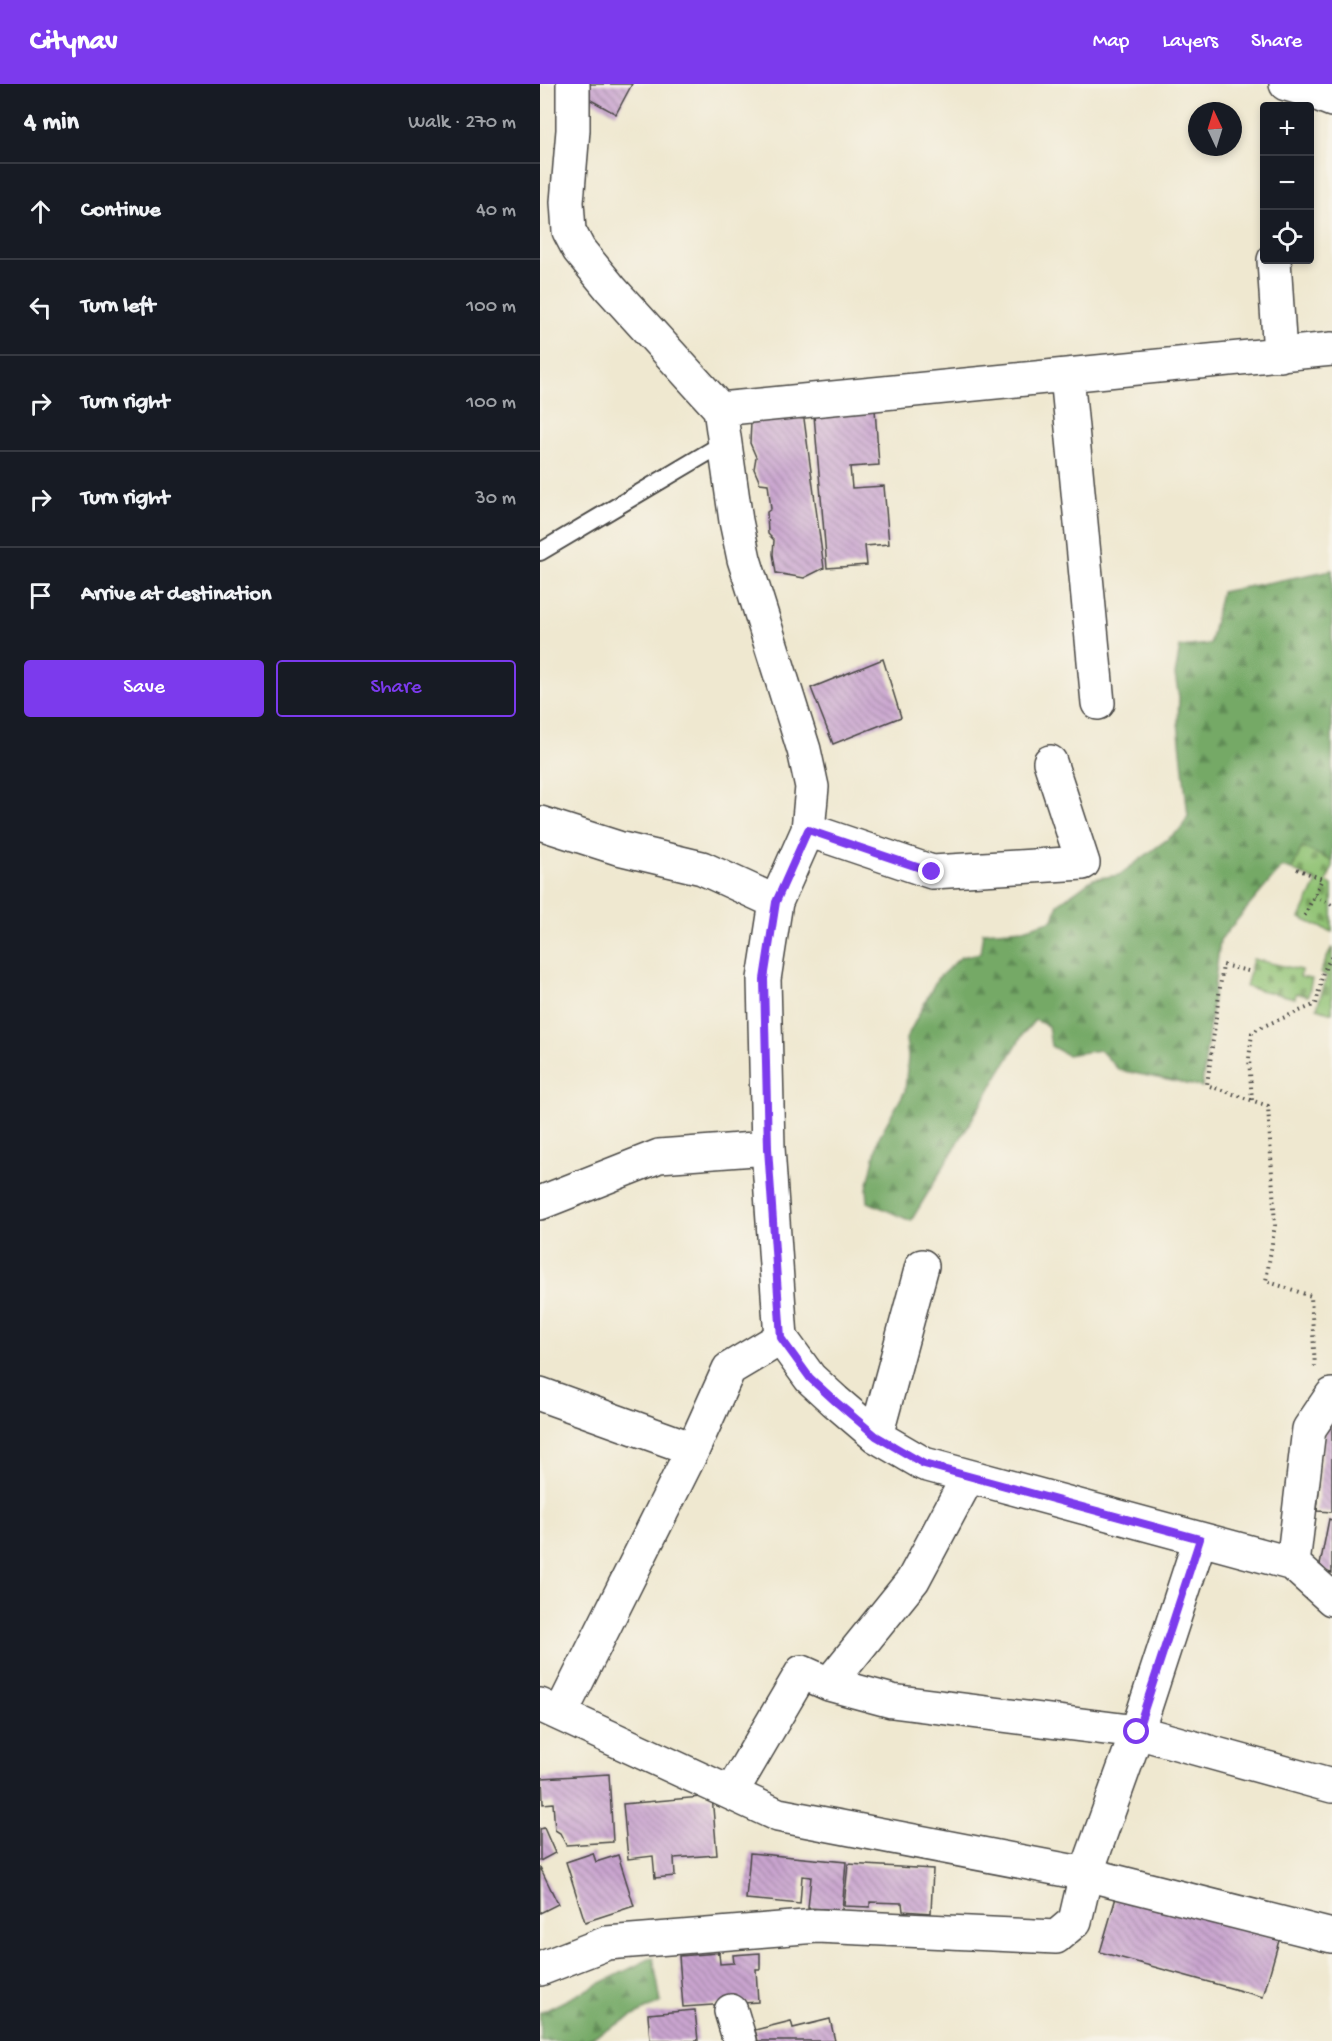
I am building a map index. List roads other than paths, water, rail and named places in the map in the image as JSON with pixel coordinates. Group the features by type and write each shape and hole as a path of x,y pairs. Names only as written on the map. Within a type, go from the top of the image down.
{"street":[{"path":"573,84 573,130 567,202 569,231 585,258 720,409 736,521 744,559 806,759 812,787 808,830 776,902 764,979 768,1148 781,1338 810,1378 876,1436 924,1464 968,1478 1293,1564 1332,1599"},
{"path":"1286,84 1332,100"},
{"path":"1274,264 1280,355"},
{"path":"720,409 1332,350"},
{"path":"1067,375 1098,703"},
{"path":"808,830 932,872 1083,863 1050,762"},
{"path":"540,823 618,848 702,868 776,902"},
{"path":"540,1203 659,1156 768,1148"},
{"path":"876,1436 922,1266"},
{"path":"781,1338 729,1369 693,1449 550,1709 778,1815 1086,1874 1332,1936"},
{"path":"540,1394 693,1449"},
{"path":"1293,1564 1309,1429 1325,1404"},
{"path":"829,1684 913,1580 968,1478"},
{"path":"540,1969 607,1942 817,1926 1056,1937 1075,1921 1086,1874 1137,1732 1200,1539"},
{"path":"731,1793 802,1672 829,1684 892,1701 1137,1732 1332,1786"}],"lane":[{"path":"540,552 724,443"}]}
